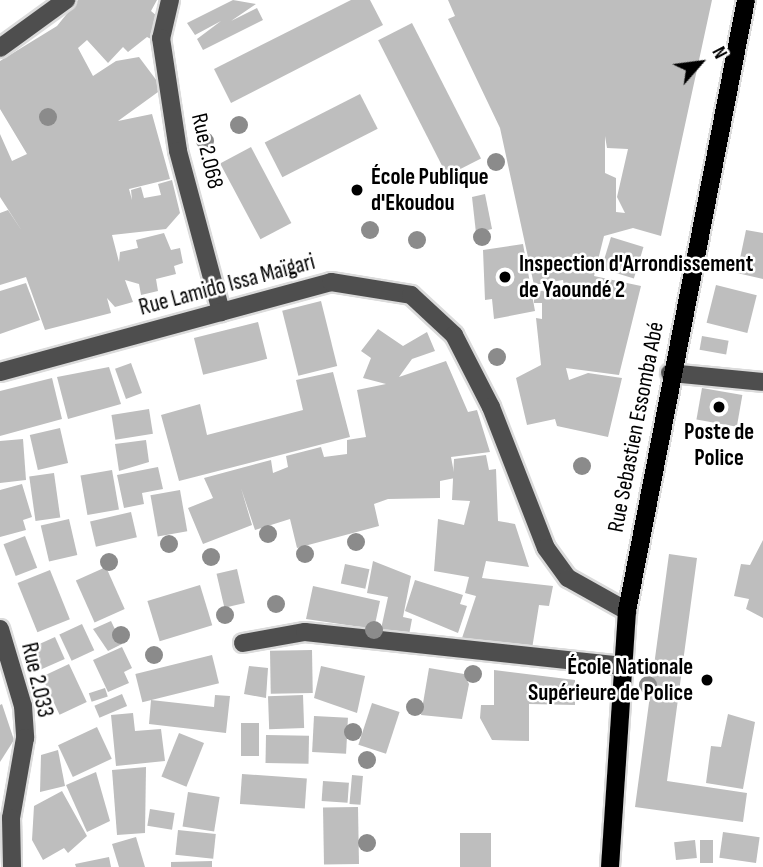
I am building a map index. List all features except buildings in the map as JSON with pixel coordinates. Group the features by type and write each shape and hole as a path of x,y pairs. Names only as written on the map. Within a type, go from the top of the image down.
{"main road":[{"name":"Rue Sebastien Essomba Abé","path":"610,867 627,611 670,373 746,0"}],"street":[{"path":"0,48 66,0"},
{"name":"Rue 2.068","path":"170,0 161,38 178,151 220,312"},
{"name":"Rue Lamido Issa Maïgari","path":"0,372 331,282 411,295 454,335 491,407 546,548 568,578 627,611"},
{"path":"670,373 763,382"},
{"name":"Rue 2.033","path":"0,629 24,727 11,818 12,867"},
{"path":"243,643 305,632 623,666"}],"place":[{"name":"École Publique d'Ekoudou","path":"357,190"},
{"name":"Inspection d'Arrondissement de Yaoundé 2","path":"505,277"},
{"name":"Poste de Police","path":"719,407"},
{"name":"École Nationale Supérieure de Police","path":"707,680"}]}
